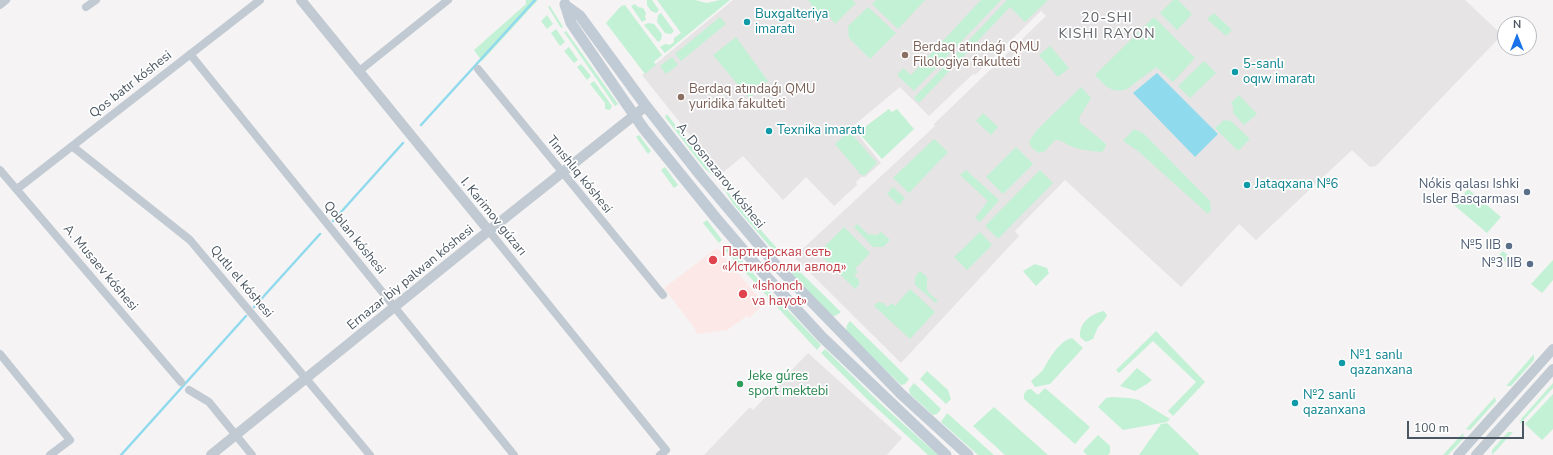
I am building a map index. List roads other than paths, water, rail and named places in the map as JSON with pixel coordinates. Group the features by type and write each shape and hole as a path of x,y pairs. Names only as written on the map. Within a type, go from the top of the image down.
{"main road":[{"name":"A. Dosnazarov kóshesi","path":"566,2 580,16 646,106 701,176 775,264 901,394 968,455"},
{"name":"A. Dosnazarov kóshesi","path":"566,2 571,23 634,116 716,218 764,274 822,337 946,455"}],"street":[{"path":"0,5 6,0"},
{"path":"86,7 96,0"},
{"name":"Qos batır kóshesi","path":"17,189 260,0"},
{"name":"I. Karimov gúzarı","path":"301,0 358,72 489,231 663,452"},
{"path":"358,72 448,0"},
{"name":"Qoblan kóshesi","path":"190,54 514,455"},
{"name":"Tınıshlıq kóshesi","path":"478,69 663,295"},
{"name":"Ernazar biy palwan kóshesi","path":"211,455 646,106"},
{"name":"Qutlı el kóshesi","path":"72,146 190,240 370,455"},
{"name":"A. Musaev kóshesi","path":"0,170 181,382"},
{"path":"1458,455 1553,350"},
{"path":"0,354 70,440 50,455"},
{"path":"1476,455 1553,369"},
{"path":"189,390 209,402 252,455"},
{"path":"1506,402 1515,410"}],"water":[{"path":"1157,73 1218,134 1195,157 1133,93"}],"waterway":[{"path":"421,125 535,0"},
{"path":"333,221 403,143"},
{"path":"254,307 320,234"},
{"path":"121,455 246,316"}],"place":[{"name":"Buxgalteriya imaratı","path":"747,22"},
{"name":"Berdaq atındaǵı QMU Filologiya fakulteti","path":"905,55"},
{"name":"5-sanlı oqıw imaratı","path":"1235,72"},
{"name":"Berdaq atındaǵı QMU yuridika fakulteti","path":"681,97"},
{"name":"Texnika imaratı","path":"769,131"},
{"name":"Jataqxana №6","path":"1247,185"},
{"name":"Nókis qalası Ishki Isler Basqarması","path":"1527,192"},
{"name":"№5 IIB","path":"1509,246"},
{"name":"Партнерская сеть «Истикболли авлод»","path":"713,260"},
{"name":"№3 IIB","path":"1530,264"},
{"name":"«Ishonch va hayot»","path":"743,294"},
{"name":"№1 sanlı qazanxana","path":"1342,363"},
{"name":"Jeke gúres sport mektebi","path":"740,384"},
{"name":"№2 sanli qazanxana","path":"1295,403"}],"district":[{"name":"20-SHI KISHI RAYON","path":"1107,28"}]}
